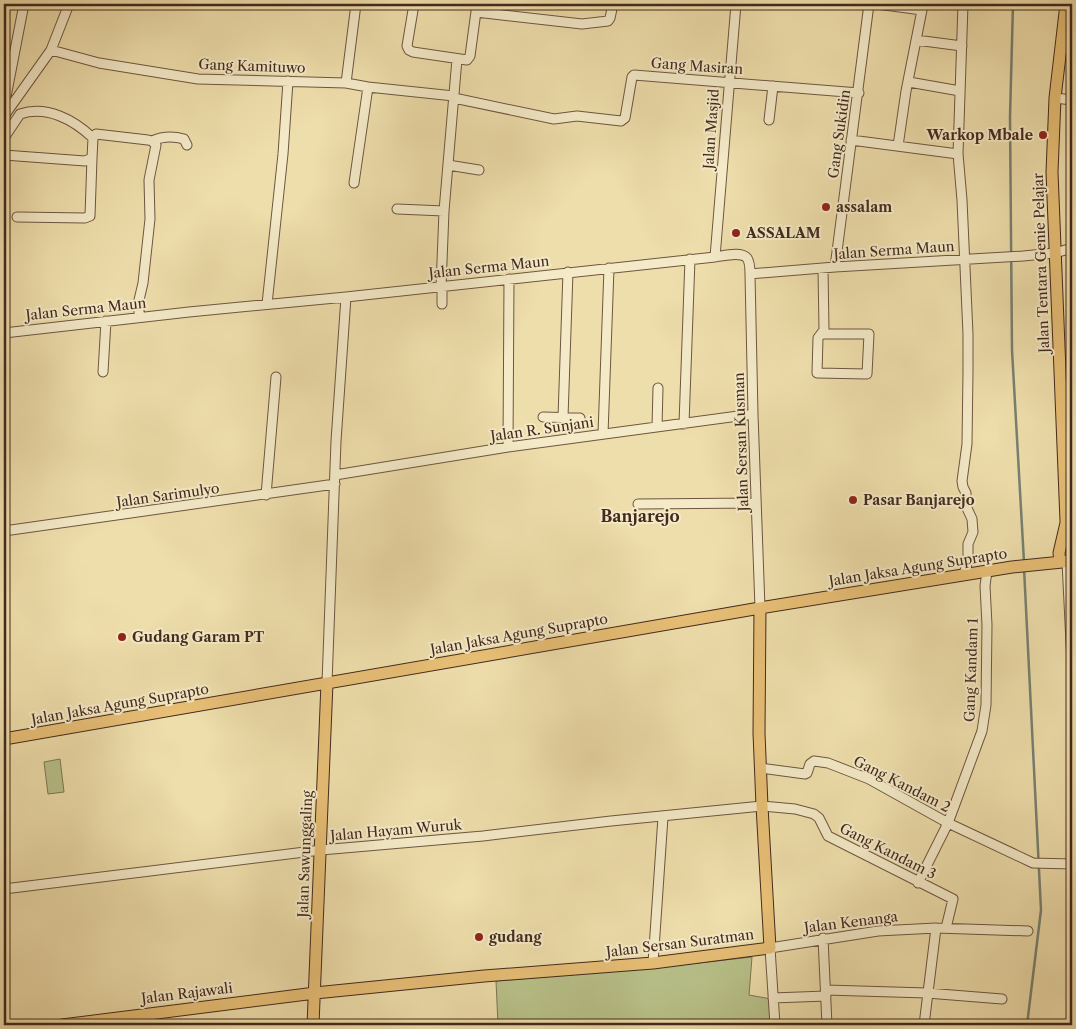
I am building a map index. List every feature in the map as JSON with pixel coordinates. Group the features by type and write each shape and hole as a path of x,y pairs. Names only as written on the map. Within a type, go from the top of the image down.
{"main road":[{"name":"Jalan Tentara Genie Pelajar","path":"1066,4 1056,98 1052,172 1055,253 1067,387 1066,558"},
{"name":"Jalan Tentara Genie Pelajar","path":"1066,521 1072,545"},
{"name":"Jalan Jaksa Agung Suprapto","path":"4,739 760,608 1066,558"},
{"name":"Jalan Sersan Suratman","path":"315,993 484,976 652,963 770,948 760,768 760,608"},
{"name":"Jalan Sawunggaling","path":"313,1025 327,683"},
{"name":"Jalan Rajawali","path":"62,1025 315,993"}],"street":[{"path":"4,107 24,4"},
{"path":"4,116 51,50 69,4"},
{"path":"346,83 356,4 352,4"},
{"path":"414,4 407,46 409,50 466,60 470,56 476,8 582,24 608,21 613,4"},
{"name":"Jalan Masjid","path":"715,256 736,4"},
{"name":"Gang Sukidin","path":"835,267 869,4"},
{"path":"877,4 922,10 898,146"},
{"path":"963,4 958,154 962,200 968,371 967,444 962,481 966,493 966,506 972,519 973,532 968,544 968,560 964,575"},
{"path":"916,40 962,46"},
{"name":"Gang Kamituwo","path":"51,50 99,63 198,79 346,83 454,97"},
{"path":"4,54 14,57"},
{"path":"442,304 444,211 457,59"},
{"name":"Gang Masiran","path":"454,97 554,119 577,116 621,122 625,118 632,77 634,75 858,93"},
{"path":"267,304 283,154 288,81"},
{"path":"908,82 960,91"},
{"path":"769,120 772,86"},
{"path":"354,183 368,87"},
{"path":"1056,98 1072,100"},
{"path":"4,138 20,114 34,112 56,114 74,123 93,138"},
{"path":"17,217 85,218 90,216 93,138 96,134 152,141 164,136 184,139 187,145"},
{"path":"851,140 958,154"},
{"path":"139,317 138,300 143,283 150,219 149,180 156,145 152,141"},
{"path":"4,155 78,161 92,158"},
{"path":"448,164 479,170"},
{"path":"397,209 444,211"},
{"name":"Jalan Serma Maun","path":"4,333 715,256 735,255 746,257 750,274 1023,256 1055,253 1072,248"},
{"path":"684,424 690,260"},
{"path":"603,434 609,268"},
{"path":"821,334 869,334 867,374 817,373 818,338 821,334 824,330 823,268"},
{"path":"563,418 568,272"},
{"name":"Jalan Sersan Kusman","path":"750,274 760,608"},
{"path":"508,447 509,279"},
{"path":"327,683 339,391 346,297"},
{"path":"103,372 106,321"},
{"path":"266,495 276,378"},
{"path":"657,427 658,388"},
{"name":"Jalan R. Sunjani","path":"335,480 508,447 753,414"},
{"path":"543,417 580,418"},
{"name":"Jalan Sarimulyo","path":"4,531 266,495 335,480"},
{"path":"638,504 756,503"},
{"path":"1066,558 1072,663"},
{"name":"Gang Kandam 1","path":"918,883 948,823 982,731 986,705 986,571"},
{"name":"Gang Kandam 2","path":"760,768 807,774 812,762 816,760 821,761 869,780 948,823 1033,864 1072,864"},
{"name":"Jalan Hayam Wuruk","path":"4,889 321,850 483,836 611,820 663,817 762,806"},
{"name":"Gang Kandam 3","path":"762,806 795,808 814,814 819,818 828,836 953,899 946,928"},
{"path":"652,963 663,817"},
{"path":"924,1025 936,928"},
{"name":"Jalan Kenanga","path":"770,948 823,938 878,931 936,928 1028,931"},
{"path":"823,938 828,1025"},
{"path":"770,948 775,1025"},
{"path":"773,998 826,993 927,993 1002,999"}],"green space":[{"path":"60,759 64,792 48,794 44,762"},
{"path":"752,957 749,995 771,999 772,1025 498,1025 496,981 653,968"}],"waterway":[{"path":"1013,4 1010,117 1012,350 1024,562"},
{"path":"1024,568 1041,910 1027,1025"}],"place":[{"name":"Warkop Mbale","path":"1043,135"},
{"name":"assalam","path":"826,207"},
{"name":"ASSALAM","path":"736,233"},
{"name":"Pasar Banjarejo","path":"853,500"},
{"name":"Gudang Garam PT","path":"122,637"},
{"name":"gudang","path":"479,937"}],"district":[{"name":"Banjarejo","path":"640,516"}]}
